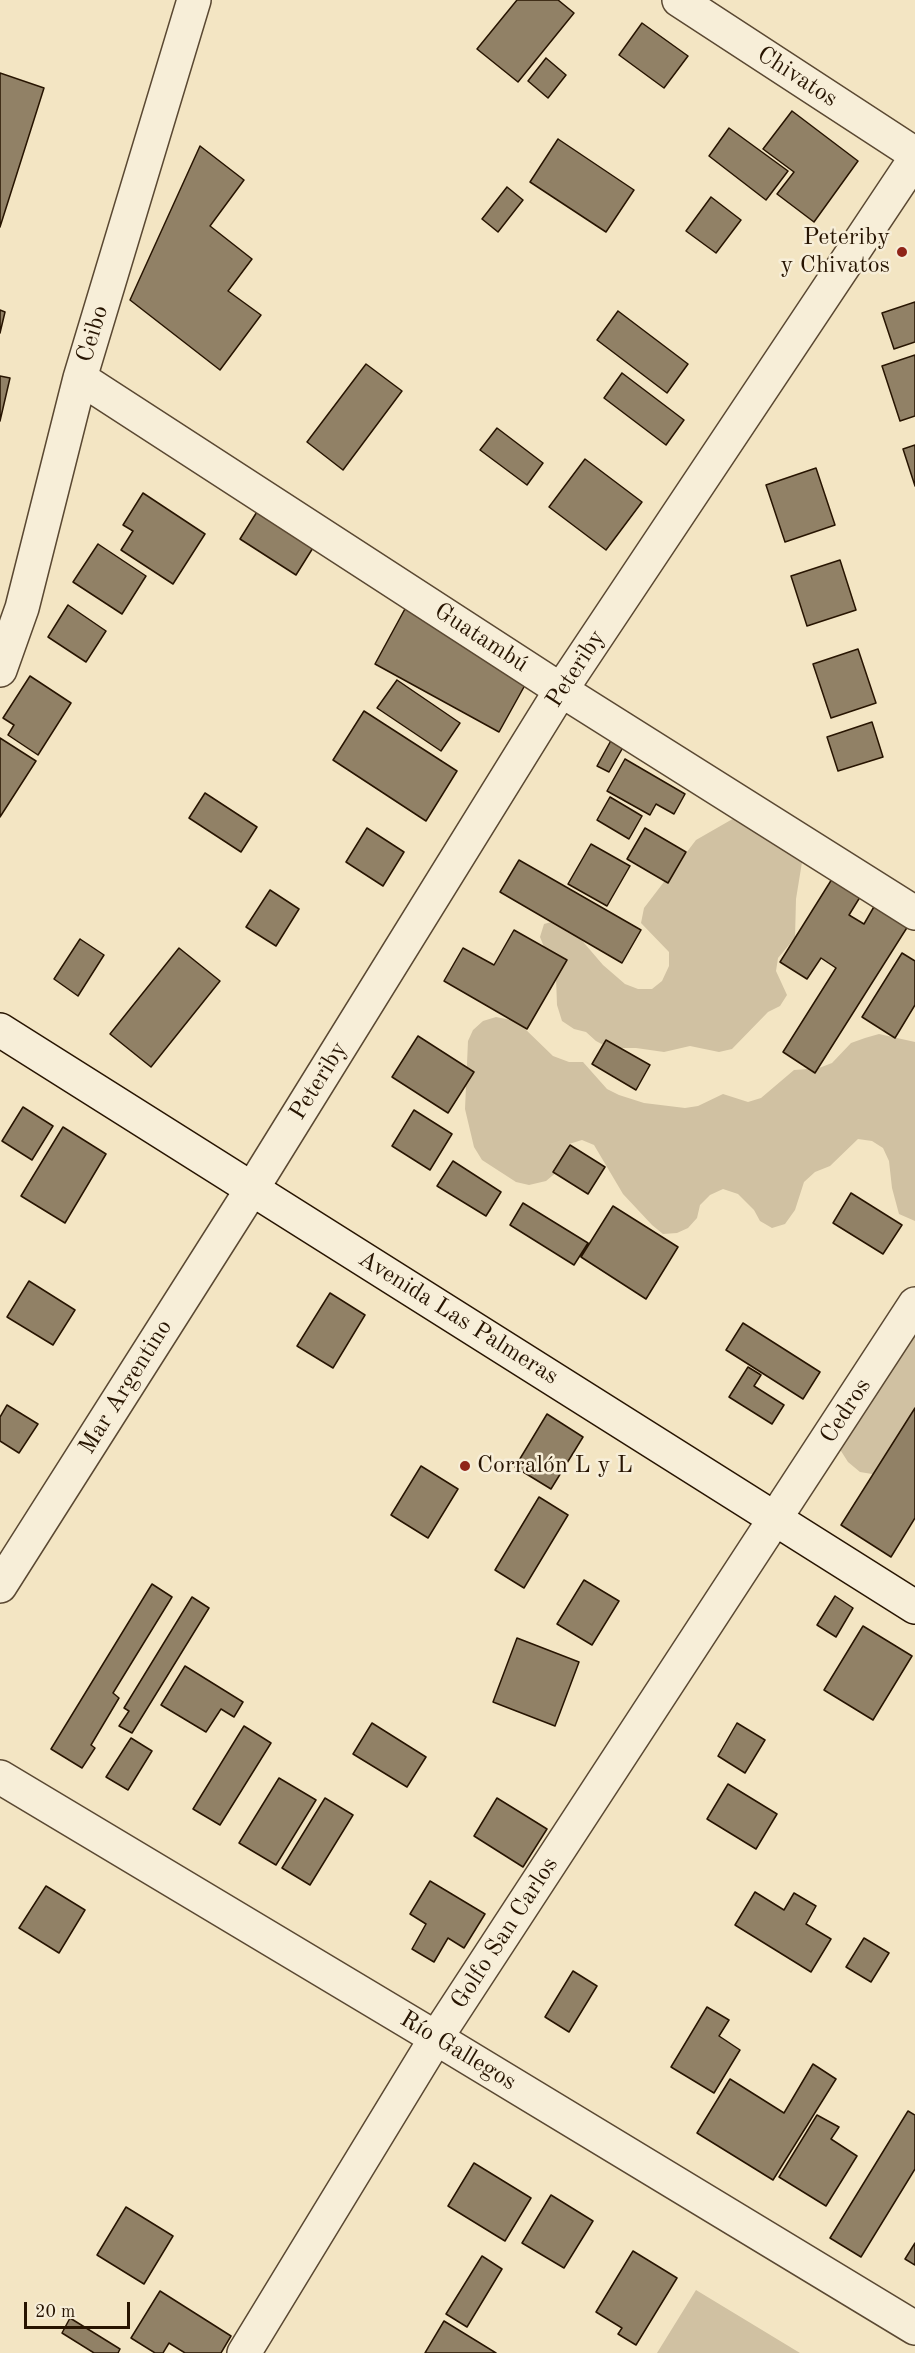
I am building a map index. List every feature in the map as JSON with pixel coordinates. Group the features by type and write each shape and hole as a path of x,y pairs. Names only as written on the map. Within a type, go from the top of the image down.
{"street":[{"name":"Ceibo","path":"0,670 22,608 80,378 194,0"},
{"name":"Chivatos","path":"679,0 915,153"},
{"name":"Peteriby","path":"252,1189 561,690 915,159"},
{"name":"Guatambú","path":"80,378 561,690 915,913"},
{"name":"Avenida Las Palmeras","path":"0,1030 915,1607"},
{"name":"Mar Argentino","path":"0,1586 252,1189"},
{"name":"Cedros","path":"776,1519 915,1304"},
{"name":"Golfo San Carlos","path":"244,2353 436,2038 776,1519"},
{"name":"Río Gallegos","path":"0,1778 915,2328"}],"shaded area":[{"path":"743,813 803,856 796,899 795,938 778,958 776,971 787,995 780,1006 768,1012 732,1049 719,1052 690,1046 664,1052 636,1048 609,1048 586,1032 574,1029 562,1021 557,1005 556,977 540,937 544,924 559,920 573,930 603,965 625,984 638,989 652,989 662,981 669,966 669,952 641,923 644,908 696,840"},
{"path":"496,1017 511,1020 523,1027 553,1056 569,1062 583,1062 607,1089 619,1095 644,1103 685,1108 698,1106 723,1094 748,1102 761,1098 794,1070 819,1068 832,1063 851,1043 865,1038 879,1034 915,1042 915,1221 899,1214 892,1188 889,1161 883,1148 872,1141 858,1139 830,1166 815,1172 804,1182 795,1210 785,1224 772,1228 760,1221 754,1210 738,1194 723,1189 710,1195 700,1205 697,1218 688,1228 677,1233 663,1234 623,1194 594,1145 582,1140 569,1144 558,1171 546,1181 529,1185 516,1182 482,1160 474,1147 465,1109 468,1041 473,1030 483,1021"},
{"path":"915,1319 915,1445 887,1474 860,1472 848,1462 841,1451 837,1437 859,1381 871,1340 884,1330"},
{"path":"696,2290 800,2353 657,2353"}],"building":[{"path":"517,0 558,0 574,13 518,82 477,49"},
{"path":"642,23 688,56 664,88 619,55"},
{"path":"546,58 566,75 548,98 528,81"},
{"path":"0,73 44,88 0,227"},
{"path":"792,111 858,161 814,222 777,194 794,172 763,149"},
{"path":"729,128 788,171 766,200 709,156"},
{"path":"558,139 634,190 606,232 530,182"},
{"path":"200,146 244,180 210,226 252,259 228,291 261,315 220,370 130,300"},
{"path":"507,187 523,200 498,232 482,219"},
{"path":"711,197 741,220 716,253 686,231"},
{"path":"915,302 915,342 894,349 882,313"},
{"path":"0,310 5,312 0,333"},
{"path":"618,311 688,364 667,393 597,340"},
{"path":"915,355 915,416 900,421 882,366"},
{"path":"366,364 402,391 343,470 307,442"},
{"path":"622,373 684,420 666,445 604,398"},
{"path":"0,376 10,378 0,421"},
{"path":"497,428 543,463 527,485 480,450"},
{"path":"915,445 915,486 903,449"},
{"path":"585,459 642,502 606,550 549,507"},
{"path":"816,468 835,525 785,542 766,485"},
{"path":"143,493 205,534 173,584 121,550 133,531 123,525"},
{"path":"260,507 316,543 296,575 240,539"},
{"path":"98,544 146,576 122,614 73,582"},
{"path":"840,560 856,610 807,626 791,576"},
{"path":"68,605 106,631 86,662 48,637"},
{"path":"406,607 530,676 499,732 375,664"},
{"path":"858,649 876,703 831,718 813,664"},
{"path":"30,676 71,703 38,755 8,735 14,725 3,718"},
{"path":"397,680 460,723 441,751 377,708"},
{"path":"364,711 457,771 426,821 333,760"},
{"path":"872,722 883,757 838,771 827,737"},
{"path":"614,735 626,742 609,772 597,766"},
{"path":"0,738 36,761 0,817"},
{"path":"625,759 685,794 674,814 656,804 650,815 607,791"},
{"path":"205,793 257,827 241,852 189,818"},
{"path":"610,797 642,816 629,839 597,820"},
{"path":"367,828 404,852 383,886 346,862"},
{"path":"645,828 686,852 668,883 627,859"},
{"path":"591,844 630,866 607,906 568,884"},
{"path":"519,860 641,930 622,963 500,892"},
{"path":"837,871 865,889 849,915 864,924 875,905 908,926 815,1073 783,1052 836,968 821,958 807,979 780,962"},
{"path":"270,890 299,909 276,946 246,927"},
{"path":"514,930 567,960 527,1029 444,981 463,948 494,965"},
{"path":"80,939 104,955 78,996 54,979"},
{"path":"179,948 220,981 151,1067 110,1034"},
{"path":"902,953 915,961 915,1005 895,1038 862,1017"},
{"path":"418,1036 474,1072 448,1113 392,1077"},
{"path":"606,1040 650,1065 636,1090 592,1064"},
{"path":"23,1107 53,1126 32,1160 2,1141"},
{"path":"414,1110 452,1134 430,1170 392,1146"},
{"path":"63,1127 106,1154 65,1223 21,1196"},
{"path":"570,1145 605,1167 588,1194 553,1172"},
{"path":"453,1161 501,1192 486,1216 437,1186"},
{"path":"851,1193 902,1225 883,1254 833,1223"},
{"path":"523,1203 588,1243 574,1265 510,1225"},
{"path":"613,1206 678,1247 646,1299 581,1257"},
{"path":"29,1281 75,1310 53,1345 7,1317"},
{"path":"330,1293 365,1315 333,1368 297,1346"},
{"path":"743,1323 820,1372 803,1399 726,1350"},
{"path":"748,1367 761,1375 754,1386 784,1405 772,1424 729,1397"},
{"path":"7,1405 38,1424 19,1453 0,1441 0,1417"},
{"path":"915,1408 915,1518 891,1557 841,1525"},
{"path":"547,1414 583,1437 551,1489 515,1467"},
{"path":"421,1466 458,1489 428,1538 391,1515"},
{"path":"539,1497 568,1515 524,1588 495,1570"},
{"path":"584,1580 619,1601 592,1645 557,1624"},
{"path":"152,1584 172,1597 113,1693 119,1698 91,1745 95,1748 82,1768 51,1749"},
{"path":"835,1596 853,1608 836,1637 817,1625"},
{"path":"192,1597 209,1608 132,1733 119,1726 129,1711 124,1708"},
{"path":"863,1626 912,1656 873,1720 824,1690"},
{"path":"517,1638 579,1662 555,1726 493,1702"},
{"path":"185,1666 243,1702 234,1717 221,1709 206,1732 161,1705"},
{"path":"372,1723 426,1757 407,1787 353,1754"},
{"path":"737,1723 765,1740 745,1773 718,1756"},
{"path":"244,1726 271,1743 220,1825 193,1809"},
{"path":"131,1738 152,1751 128,1790 106,1777"},
{"path":"279,1778 316,1800 276,1865 239,1843"},
{"path":"728,1784 777,1814 756,1849 707,1819"},
{"path":"325,1798 353,1815 310,1885 282,1868"},
{"path":"497,1798 547,1829 523,1867 474,1836"},
{"path":"430,1881 485,1914 464,1948 448,1938 434,1962 412,1949 426,1924 410,1914"},
{"path":"46,1886 85,1910 59,1953 19,1928"},
{"path":"755,1892 784,1910 794,1893 816,1906 806,1924 831,1939 811,1972 735,1925"},
{"path":"864,1938 889,1953 871,1982 846,1967"},
{"path":"573,1971 597,1986 569,2032 545,2017"},
{"path":"707,2007 729,2020 719,2036 740,2050 714,2093 671,2067"},
{"path":"813,2064 836,2079 773,2180 697,2133 730,2079 784,2113"},
{"path":"908,2111 915,2115 915,2169 861,2257 830,2238"},
{"path":"817,2115 839,2127 831,2139 857,2156 826,2206 779,2177"},
{"path":"474,2163 531,2198 505,2241 448,2206"},
{"path":"551,2195 593,2221 564,2268 522,2243"},
{"path":"126,2207 173,2236 144,2284 97,2255"},
{"path":"915,2243 915,2265 905,2259"},
{"path":"633,2251 677,2278 636,2345 618,2334 622,2328 596,2312"},
{"path":"482,2256 502,2269 467,2327 446,2314"},
{"path":"160,2291 231,2336 221,2353 185,2353 169,2343 163,2353 155,2353 131,2338"},
{"path":"70,2318 120,2349 118,2353 94,2353 62,2333"},
{"path":"444,2321 496,2353 425,2353"}],"place":[{"name":"Peteriby y Chivatos","path":"902,252"},
{"name":"Corralón L y L","path":"465,1466"}]}
